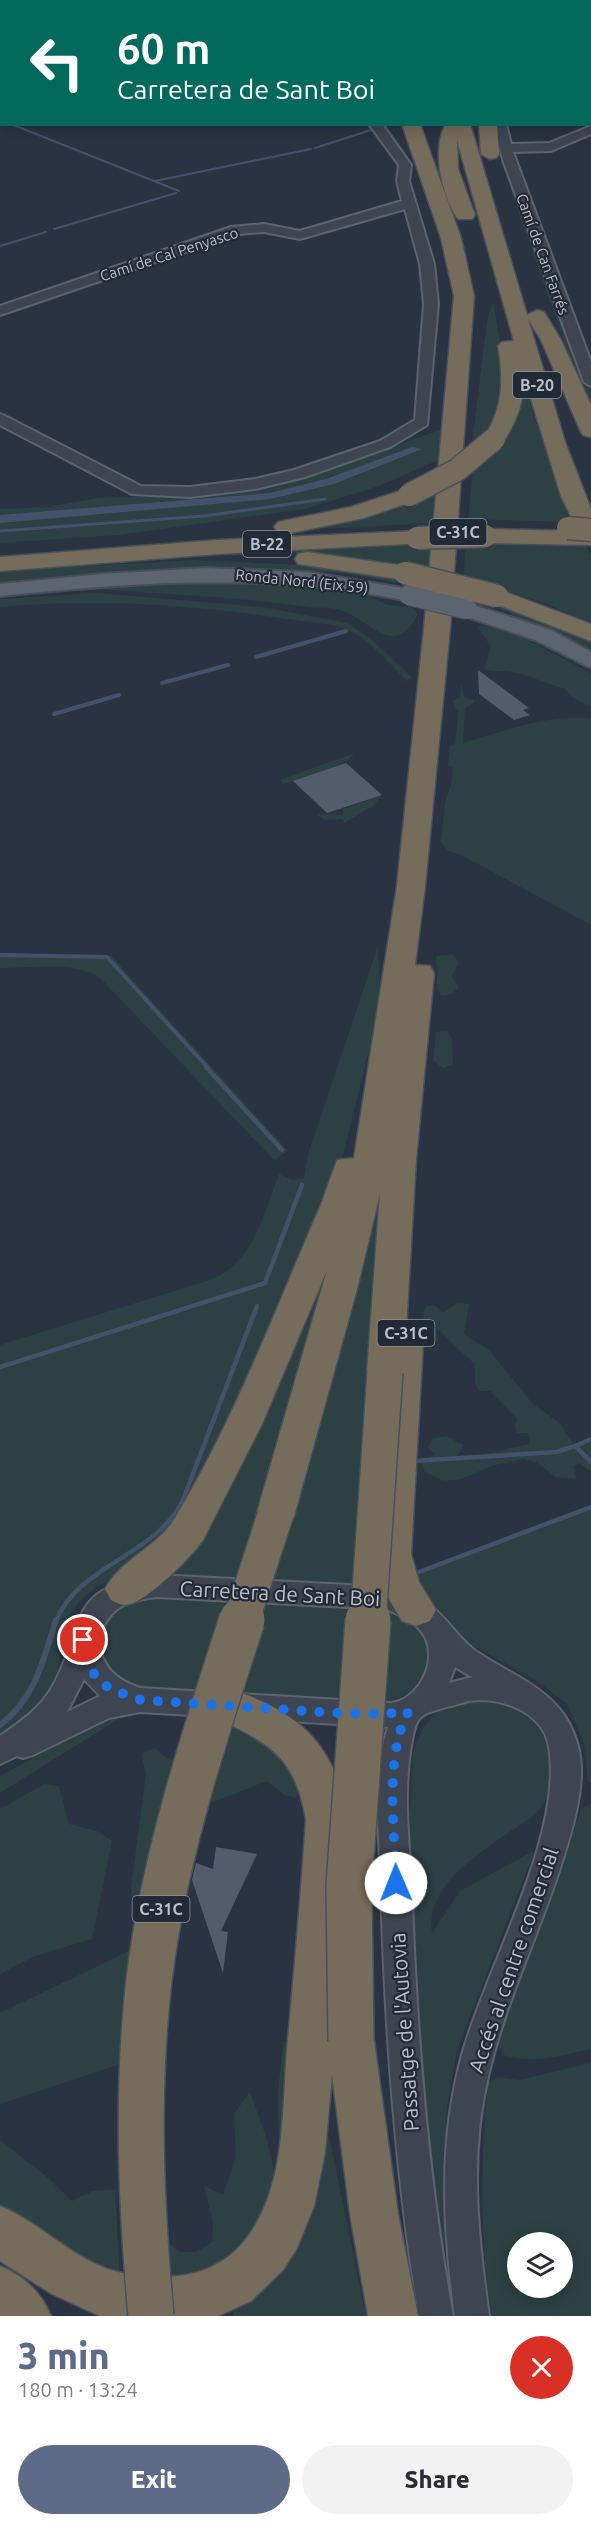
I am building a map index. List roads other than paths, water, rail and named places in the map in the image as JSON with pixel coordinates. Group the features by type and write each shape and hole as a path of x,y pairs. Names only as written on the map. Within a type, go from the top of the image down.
{"highway":[{"path":"404,126 472,288"},
{"name":"C-31C","path":"412,126 451,238 472,288"},
{"name":"C-31C","path":"393,2316 380,2258 367,2179 351,2041 348,1960 349,1886 399,1159 401,1041 450,642 473,275 422,126"},
{"path":"456,126 446,139 445,149 470,233"},
{"name":"B-20","path":"456,126 505,236 554,442 583,533"},
{"path":"480,126 501,154"},
{"path":"489,126 501,154 498,185"},
{"name":"B-20","path":"504,205 505,236"},
{"path":"172,540 318,521 409,495 457,470 494,439 510,412 514,386 498,283 505,236"},
{"name":"B-20","path":"591,429 534,305 591,486"},
{"name":"B-22","path":"0,552 172,540 486,532 583,533"},
{"name":"B-22","path":"0,564 418,534"},
{"path":"116,556 269,556 340,562 407,584 497,596 591,633"},
{"path":"125,1589 179,1544 244,1424 339,1202 401,1041"},
{"name":"C-31C","path":"152,2316 143,2230 141,2121 146,2021 156,1934 172,1856 191,1785 331,1323 401,1041"},
{"name":"C-31C","path":"401,1041 414,1103 409,1268 392,1554 401,1587 424,1618"},
{"path":"0,2230 61,2271 113,2296 139,2301 180,2302 205,2297 228,2287 266,2254 281,2228 290,2204 302,2144 327,1819 324,1792 312,1763 281,1732 260,1719 231,1706"},
{"path":"0,2291 26,2316"}],"main road":[{"name":"Ronda Nord (Eix 59)","path":"0,590 158,575 246,573 345,583 407,584 467,609 543,635 591,661"}],"street":[{"path":"0,419 138,491 190,492 255,484 299,474 385,444 422,422 425,357 432,304 428,264 403,181 405,165 376,126"},
{"name":"Camí de Can Farrés","path":"500,126 501,154 591,382"},
{"path":"501,154 551,147 591,130"},
{"name":"Camí de Cal Penyasco","path":"0,311 236,230 264,228 300,236 410,203"},
{"name":"Carretera de Sant Boi","path":"0,1752 26,1734 61,1698 94,1612 106,1599 125,1589 157,1586 387,1598 424,1618"},
{"path":"0,1758 104,1707 141,1700 370,1714 413,1707 434,1688 441,1672 442,1647 424,1618"},
{"name":"Accés al centre comercial","path":"424,1618 457,1654 496,1676 549,1715 562,1738 568,1758 567,1787 553,1845 490,2012 466,2101 461,2175 461,2240 472,2316"},
{"path":"83,1640 89,1667 98,1679 110,1689 141,1700"},
{"name":"Accés al centre comercial","path":"413,1707 471,1689 522,1695"},
{"name":"Passatge de l'Autovia","path":"413,1707 399,1732 394,1784 400,2023 423,2247 436,2316"}],"waterway":[{"path":"16,126 179,191"},
{"path":"315,148 371,130 369,126"},
{"path":"155,181 311,149"},
{"path":"54,229 176,193"},
{"path":"0,246 46,232"},
{"path":"0,519 270,496 330,482 416,449"},
{"path":"0,531 204,516 325,499"},
{"path":"256,657 346,631"},
{"path":"162,683 228,665"},
{"path":"54,714 119,695"},
{"path":"0,955 107,957 208,1068"},
{"path":"206,1067 282,1150"},
{"path":"0,1367 265,1283 302,1185"},
{"path":"56,1621 67,1602 82,1586 155,1535 171,1519 183,1500 257,1306"},
{"path":"591,1439 575,1446 591,1462"},
{"path":"413,1461 556,1452 572,1447"},
{"path":"411,1575 591,1507"},
{"path":"0,1725 22,1703 37,1677 56,1620"}]}
